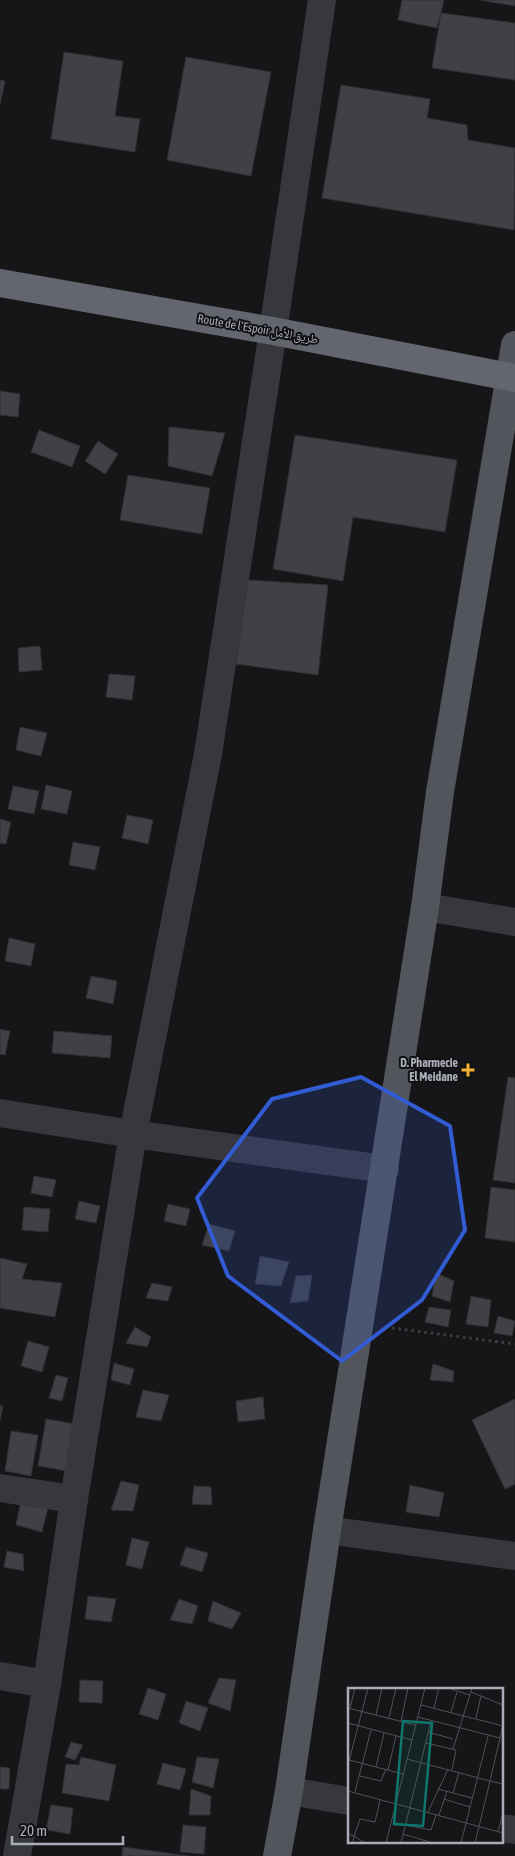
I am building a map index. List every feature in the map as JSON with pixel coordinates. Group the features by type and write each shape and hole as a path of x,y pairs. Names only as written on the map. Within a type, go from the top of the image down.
{"highway":[{"name":"Route de l’Espoir طريق الأمل","path":"0,283 273,331 512,377"}],"main road":[{"path":"277,1856 289,1791 327,1530 385,1169 442,782 512,377 515,345"}],"street":[{"path":"17,1856 47,1684 74,1499 133,1134 208,754 322,0"},
{"path":"425,907 515,922"},
{"path":"0,1113 133,1134 385,1169"},
{"path":"0,1488 74,1499"},
{"path":"327,1530 515,1556"},
{"path":"0,1676 47,1684"},
{"path":"289,1791 348,1801"},
{"path":"502,1828 515,1830"}],"path":[{"path":"360,1324 515,1344"}],"highlighted area":[{"path":"361,1077 450,1126 465,1230 422,1300 342,1361 228,1276 197,1198 272,1099"}],"building":[{"path":"402,0 444,0 437,28 398,20"},
{"path":"479,0 515,0 515,6"},
{"path":"441,13 515,23 515,80 432,68"},
{"path":"64,52 123,61 115,116 140,119 135,152 51,139"},
{"path":"186,57 271,72 251,176 167,160"},
{"path":"0,80 5,81 0,105"},
{"path":"341,85 430,99 427,118 467,125 468,140 515,148 514,230 322,198"},
{"path":"0,391 20,394 18,417 0,415"},
{"path":"169,427 225,433 212,476 168,466"},
{"path":"39,430 80,446 72,467 31,452"},
{"path":"295,435 457,460 445,532 353,517 343,581 273,569"},
{"path":"98,441 118,454 105,474 85,461"},
{"path":"128,475 210,488 202,534 120,520"},
{"path":"248,580 328,585 318,675 236,664"},
{"path":"40,646 42,670 19,672 18,648"},
{"path":"109,674 135,676 132,700 106,697"},
{"path":"20,727 47,733 41,756 16,750"},
{"path":"46,785 72,791 67,814 41,809"},
{"path":"13,786 39,791 34,814 8,809"},
{"path":"127,815 153,820 148,844 122,838"},
{"path":"0,819 11,822 6,844 0,843"},
{"path":"73,842 100,847 95,870 69,865"},
{"path":"9,938 35,944 31,966 5,961"},
{"path":"91,976 117,981 113,1004 86,998"},
{"path":"0,1029 10,1031 5,1055 0,1054"},
{"path":"54,1031 112,1036 110,1058 52,1053"},
{"path":"508,1077 515,1078 515,1183 493,1180"},
{"path":"34,1176 56,1180 52,1197 31,1193"},
{"path":"491,1187 515,1190 515,1242 485,1238"},
{"path":"79,1201 100,1206 96,1223 75,1219"},
{"path":"168,1204 190,1209 186,1226 164,1221"},
{"path":"24,1207 50,1209 48,1232 22,1230"},
{"path":"209,1224 235,1231 229,1251 202,1245"},
{"path":"260,1256 289,1262 281,1286 255,1284"},
{"path":"0,1258 27,1264 22,1279 62,1283 55,1317 0,1308"},
{"path":"436,1273 454,1281 450,1302 432,1296"},
{"path":"312,1275 308,1301 290,1303 296,1276"},
{"path":"152,1283 172,1287 168,1301 146,1298"},
{"path":"471,1296 491,1300 488,1327 466,1324"},
{"path":"429,1307 451,1310 448,1327 425,1322"},
{"path":"498,1316 515,1321 512,1336 494,1333"},
{"path":"135,1327 151,1337 147,1347 126,1343"},
{"path":"28,1341 49,1347 42,1372 21,1366"},
{"path":"114,1363 134,1369 130,1385 111,1380"},
{"path":"433,1364 454,1371 453,1382 430,1380"},
{"path":"56,1375 68,1378 62,1401 49,1398"},
{"path":"143,1390 169,1395 161,1421 136,1417"},
{"path":"263,1397 265,1419 238,1422 236,1401"},
{"path":"515,1399 515,1484 505,1489 472,1420"},
{"path":"0,1406 3,1406 0,1421"},
{"path":"46,1419 82,1425 73,1472 38,1466"},
{"path":"11,1431 38,1435 31,1476 5,1471"},
{"path":"121,1481 139,1485 133,1511 111,1510"},
{"path":"410,1485 444,1493 439,1517 406,1512"},
{"path":"194,1486 211,1487 212,1505 192,1504"},
{"path":"21,1501 48,1507 42,1532 16,1525"},
{"path":"132,1538 149,1542 142,1569 126,1565"},
{"path":"186,1547 208,1553 202,1572 180,1565"},
{"path":"7,1551 23,1554 24,1571 4,1567"},
{"path":"88,1596 116,1599 111,1622 85,1619"},
{"path":"179,1599 198,1606 192,1624 170,1620"},
{"path":"213,1601 241,1613 232,1629 208,1621"},
{"path":"219,1678 236,1680 230,1711 208,1703"},
{"path":"80,1680 103,1681 102,1703 79,1702"},
{"path":"148,1688 166,1694 158,1720 139,1714"},
{"path":"186,1701 208,1708 200,1731 179,1723"},
{"path":"71,1742 83,1745 75,1760 65,1757"},
{"path":"81,1757 116,1765 109,1801 62,1793 66,1764 79,1765"},
{"path":"197,1757 219,1759 213,1788 192,1782"},
{"path":"163,1763 186,1769 180,1790 157,1784"},
{"path":"0,1767 10,1768 9,1789 0,1789"},
{"path":"191,1789 211,1796 210,1815 189,1815"},
{"path":"51,1805 73,1808 70,1834 46,1830"},
{"path":"183,1825 206,1827 204,1854 180,1852"},
{"path":"123,1847 190,1856 122,1856"}],"place":[{"name":"D. Pharmecie El Meidane","path":"468,1070"}]}
